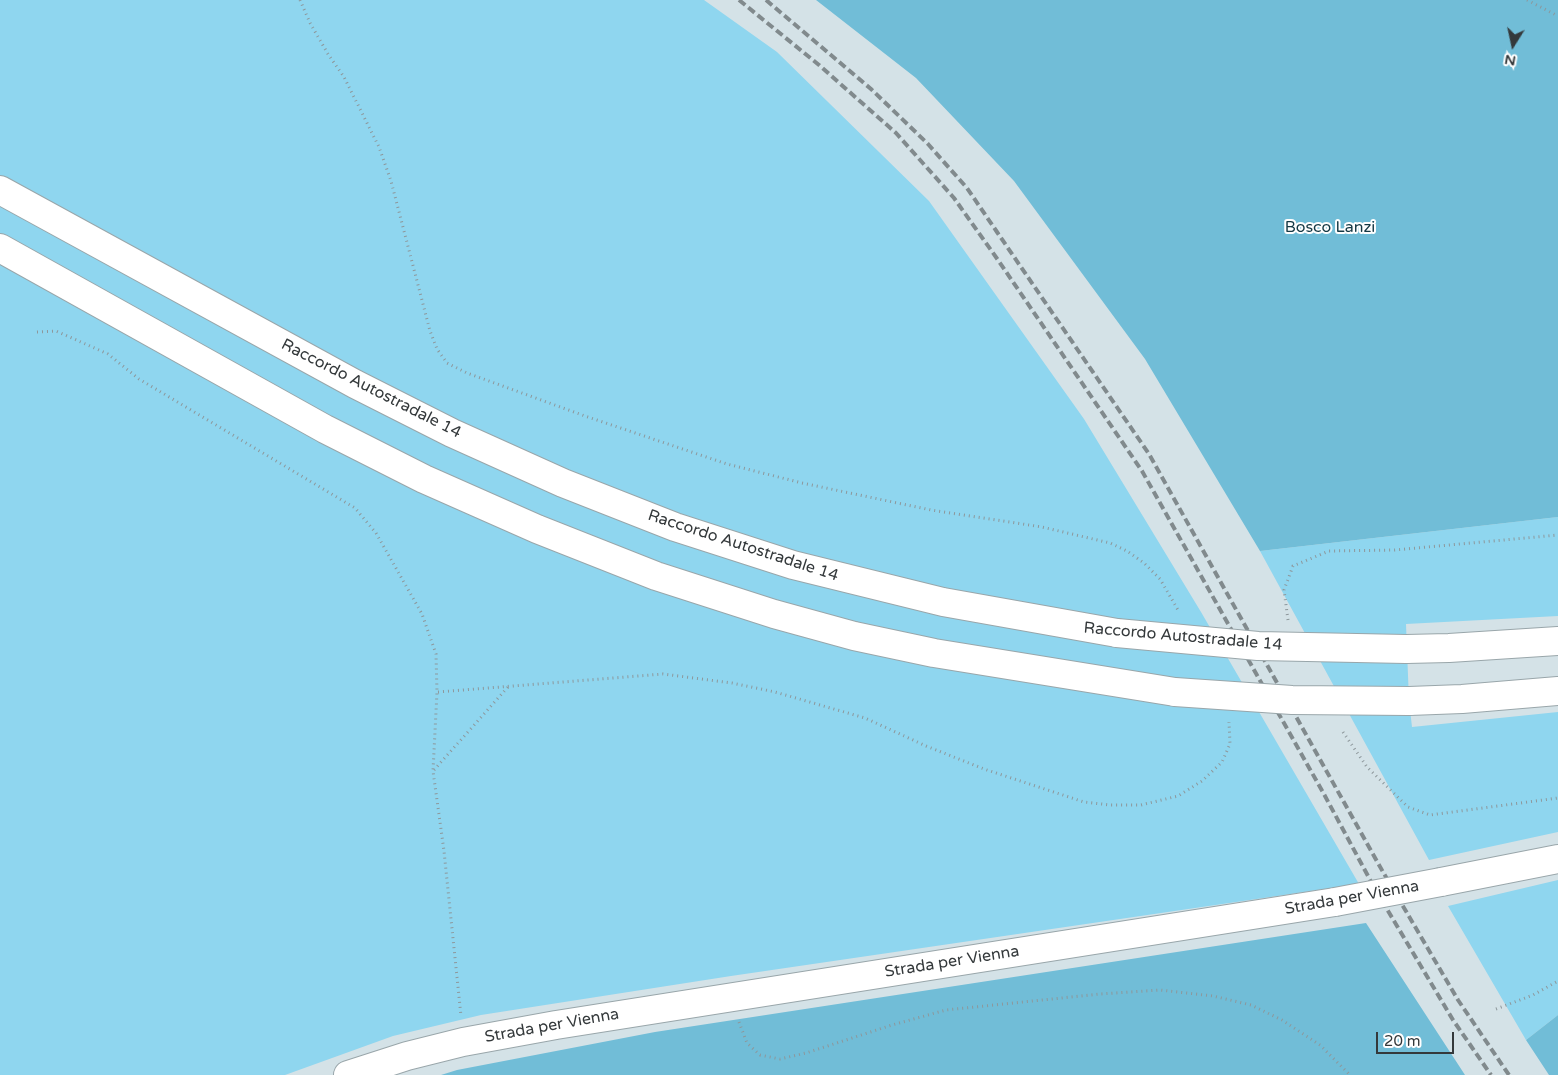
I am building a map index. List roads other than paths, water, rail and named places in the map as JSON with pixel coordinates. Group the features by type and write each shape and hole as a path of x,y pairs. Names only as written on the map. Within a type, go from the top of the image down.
{"main road":[{"name":"Raccordo Autostradale 14","path":"0,190 355,384 452,432 563,483 675,527 793,565 943,602 1117,633 1258,646 1406,649 1558,641"},
{"path":"0,248 325,429 407,471 536,529 656,576 774,614 854,636 934,654 1175,692 1292,700 1409,701 1462,699 1558,691"},
{"name":"Strada per Vienna","path":"348,1075 407,1056 463,1042 556,1024 1335,902 1558,858"}],"railway":[{"path":"739,0 819,65 896,133 954,198 998,260 1142,471 1325,796 1375,889 1453,1020 1491,1075"},
{"path":"766,0 871,89 928,144 967,188 1149,454 1383,872 1458,1000 1509,1075"}],"park label":[{"name":"Bosco Lanzi","path":"1330,228"}]}
